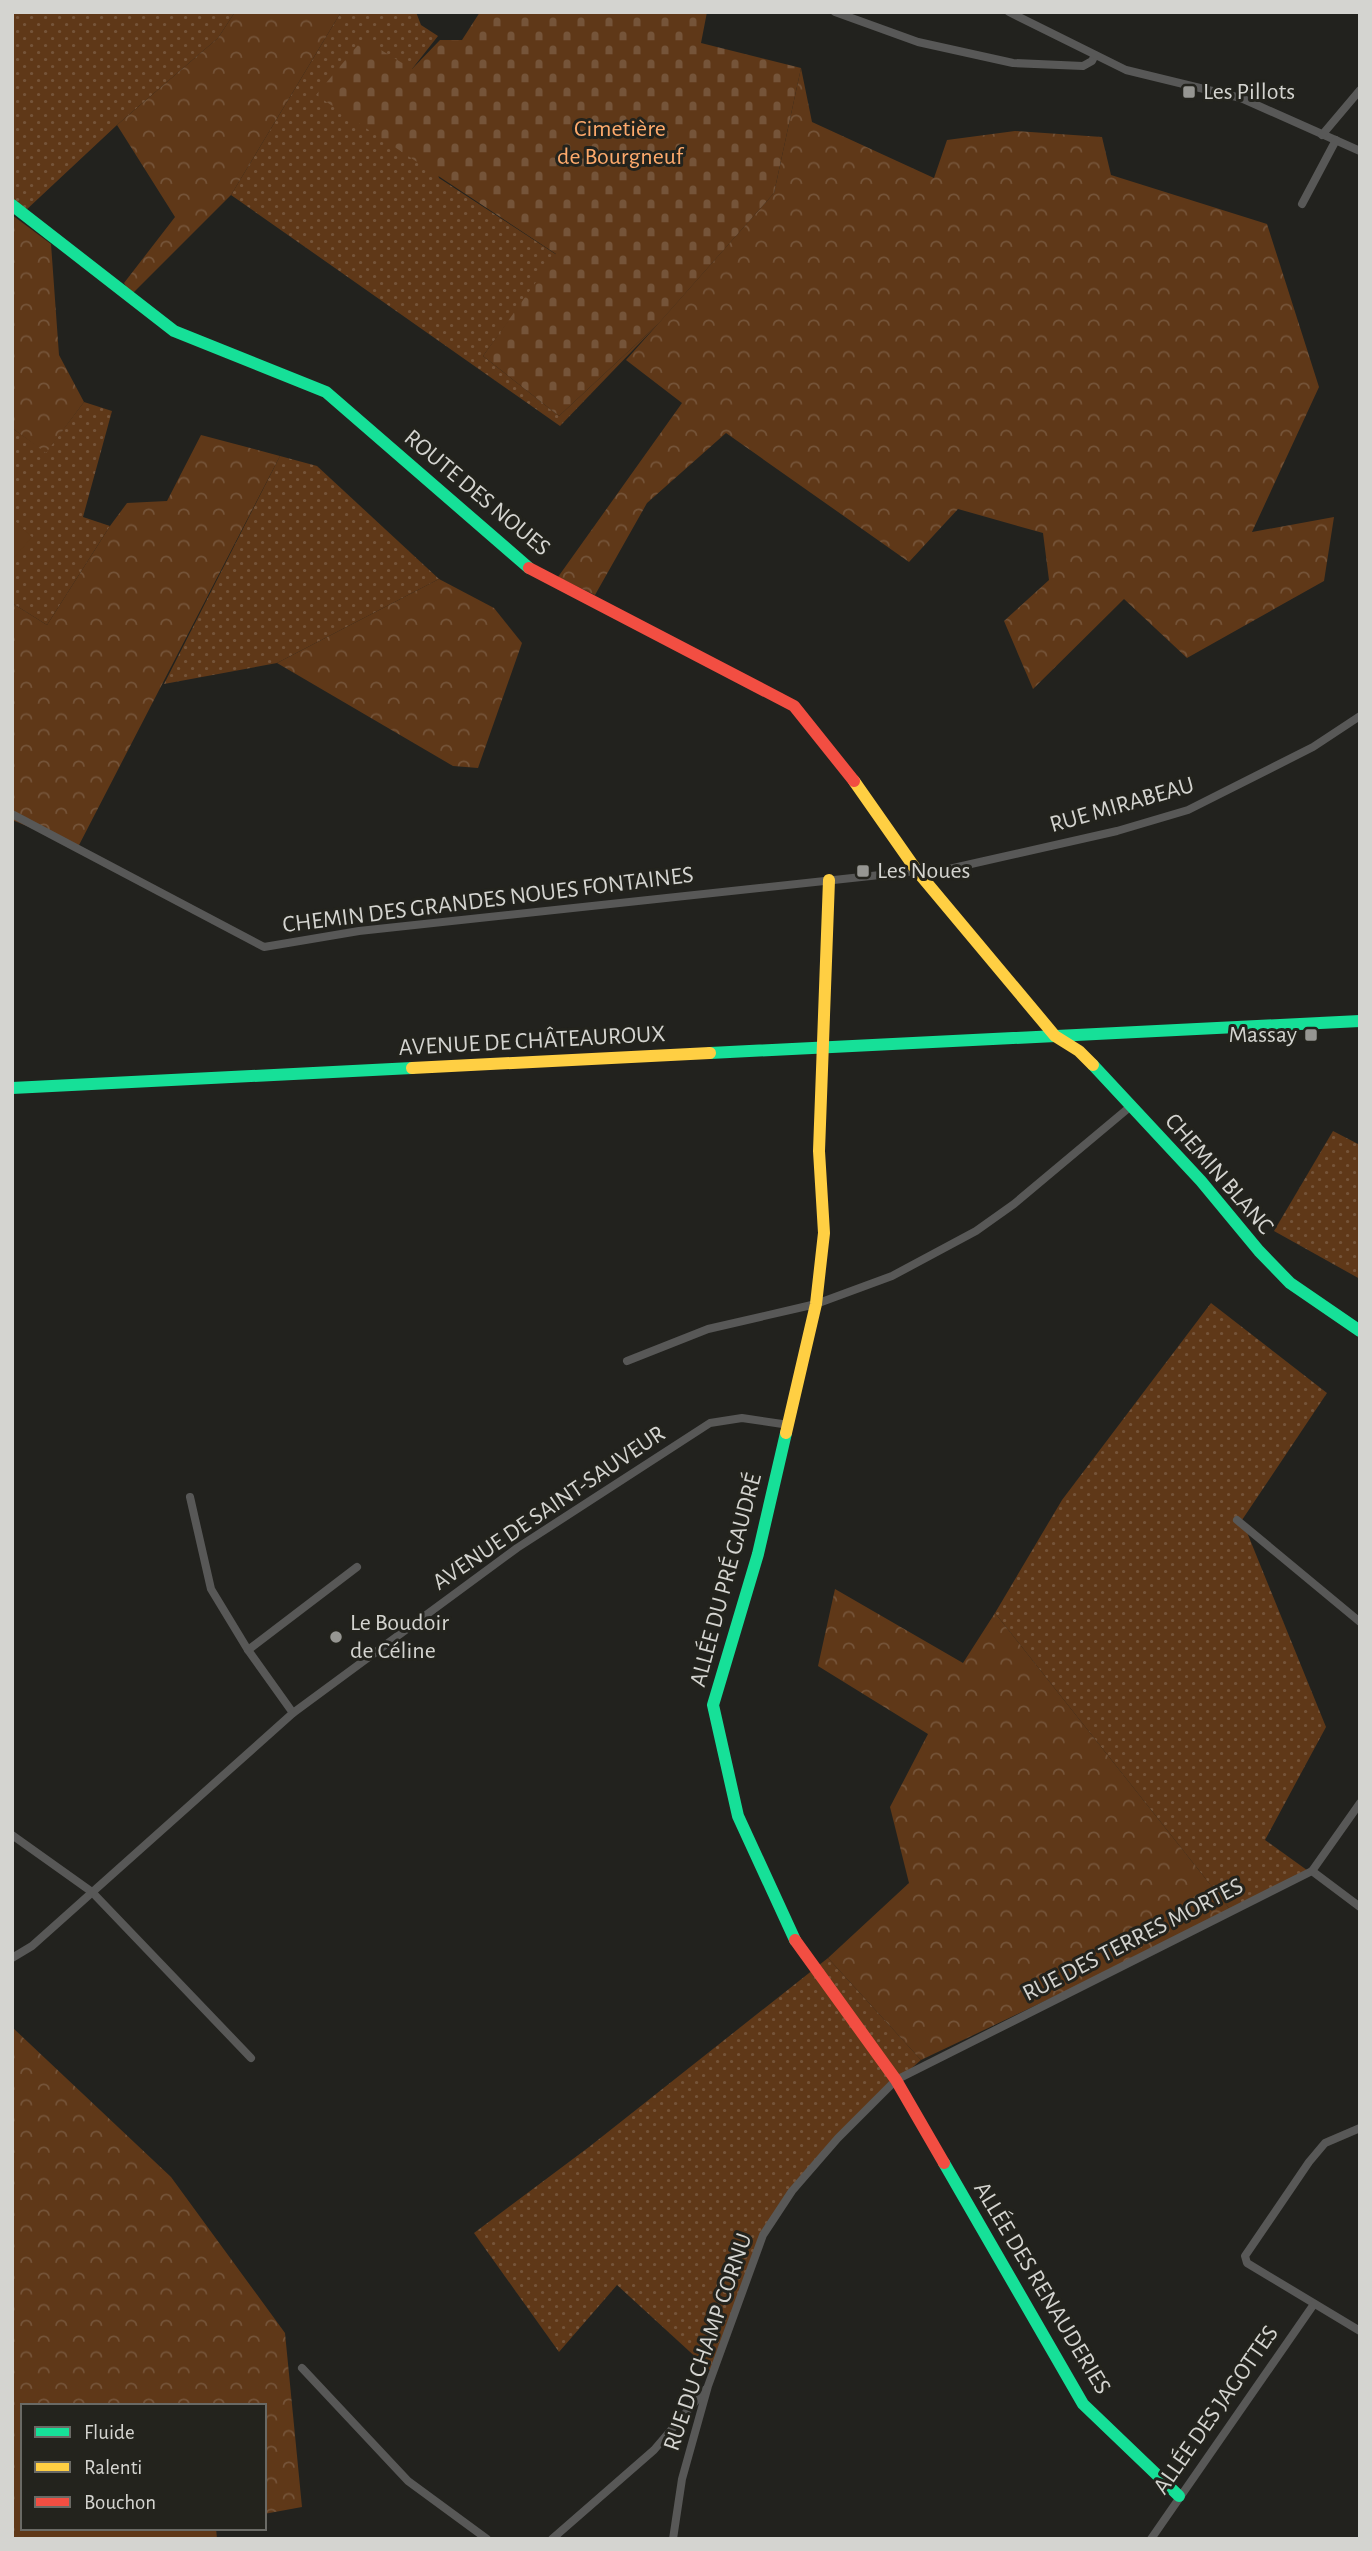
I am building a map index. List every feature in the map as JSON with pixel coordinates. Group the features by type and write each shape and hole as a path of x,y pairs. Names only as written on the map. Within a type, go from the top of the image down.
{"street":[{"path":"835,12 918,42 1013,63 1083,66 1092,61 1095,55"},
{"path":"1009,12 1126,70 1241,98 1360,150"},
{"path":"1322,135 1360,90"},
{"path":"1302,204 1336,141"},
{"name":"ROUTE DES NOUES","path":"12,205 174,331 326,392 533,571 794,706 869,800 917,870 1055,1036"},
{"name":"RUE MIRABEAU","path":"917,870 940,871 1117,831 1188,810 1313,747 1360,716"},
{"name":"CHEMIN DES GRANDES NOUES FONTAINES","path":"12,814 264,947 372,930 917,870"},
{"name":"ALLÉE DU PRÉ GAUDRÉ","path":"830,880 819,1151 824,1233 816,1304 758,1554 713,1705 738,1816 793,1937 897,2080"},
{"name":"AVENUE DE CHÂTEAUROUX","path":"12,1088 1360,1021"},
{"name":"CHEMIN BLANC","path":"1055,1036 1079,1051 1201,1181 1259,1251 1290,1283 1360,1331"},
{"path":"626,1361 708,1329 816,1304 892,1276 976,1231 1014,1204 1131,1106"},
{"name":"AVENUE DE SAINT-SAUVEUR","path":"12,1958 32,1946 293,1713 517,1548 710,1423 742,1418 789,1424"},
{"path":"190,1497 211,1589 248,1650 293,1713"},
{"path":"1237,1520 1360,1622"},
{"path":"248,1650 357,1567"},
{"name":"RUE DES TERRES MORTES","path":"897,2080 1312,1871 1360,1804"},
{"path":"12,1835 92,1892 251,2058"},
{"path":"1312,1871 1360,1907"},
{"name":"RUE DU CHAMP CORNU","path":"673,2539 682,2479 708,2386 763,2235 792,2191 897,2080"},
{"name":"ALLÉE DES RENAUDERIES","path":"897,2080 1083,2404 1179,2496"},
{"path":"1360,2128 1325,2143 1245,2256 1247,2263 1360,2331"},
{"name":"ALLÉE DES JAGOTTES","path":"1151,2539 1314,2304"},
{"path":"302,2368 408,2481 486,2539"},
{"path":"552,2539 654,2450 708,2386"}],"green space":[{"path":"12,12 235,12 218,38 117,125 25,211 12,201"},
{"path":"235,12 341,12 231,195 131,295 124,283 175,217 117,125 218,38"},
{"path":"341,12 416,12 421,25 438,36 412,69 439,178 557,255 483,356 559,416 659,323 560,426 231,195"},
{"name":"Cimetière de Bourgneuf","path":"480,12 707,12 701,43 801,68 774,193 659,323 559,416 483,356 556,254 316,95 363,39 412,69 440,40 462,40"},
{"path":"801,68 812,122 934,178 947,140 1015,131 1102,137 1111,175 1267,224 1319,387 1252,532 1334,517 1324,581 1187,658 1124,599 1033,689 1004,621 1049,580 1043,533 958,509 909,562 726,433 647,503 595,595 558,577 682,403 626,360 774,193"},
{"path":"12,215 51,244 59,355 84,402 46,453 12,428"},
{"path":"84,402 112,411 83,517 110,526 47,625 12,603 12,428 46,452"},
{"path":"201,435 280,456 78,847 12,820 12,603 47,625 127,503 167,501"},
{"path":"280,456 317,466 439,579 277,663 164,684"},
{"path":"12,518 32,537 12,560"},
{"path":"439,579 494,608 522,643 478,768 453,766 277,663"},
{"path":"1333,1131 1360,1145 1360,1279 1274,1231"},
{"path":"1211,1303 1327,1393 1242,1520 1326,1727 1265,1840 1311,1873 1232,1912 995,1613 1062,1500"},
{"path":"835,1589 963,1663 995,1613 1232,1912 921,2060 828,1958 909,1883 890,1807 928,1734 818,1666"},
{"path":"828,1958 921,2060 860,2113 796,2187 765,2235 713,2373 617,2285 559,2352 474,2233 589,2147"},
{"path":"12,2027 171,2177 285,2333 302,2507 266,2514 266,2404 21,2404 21,2530 216,2530 217,2539 12,2539"}],"traffic: fast":[{"path":"12,205 174,331 326,392 529,568"},
{"path":"710,1053 1360,1021"},
{"path":"1093,1065 1201,1181 1259,1251 1290,1283 1360,1331"},
{"path":"12,1088 412,1068"},
{"path":"786,1433 758,1554 713,1705 738,1816 795,1940"},
{"path":"944,2163 1083,2404 1179,2496"}],"traffic: slow":[{"path":"854,781 917,871 1055,1036 1079,1051 1093,1065"},
{"path":"786,1433 816,1304 824,1233 819,1151 829,880"},
{"path":"412,1068 710,1053"}],"traffic: jam":[{"path":"529,568 794,706 854,781"},
{"path":"795,1940 896,2080 944,2163"}],"place":[{"name":"Les Pillots","path":"1189,92"},
{"name":"Les Noues","path":"863,871"},
{"name":"Massay","path":"1311,1035"},
{"name":"Le Boudoir de Céline","path":"336,1637"}]}
